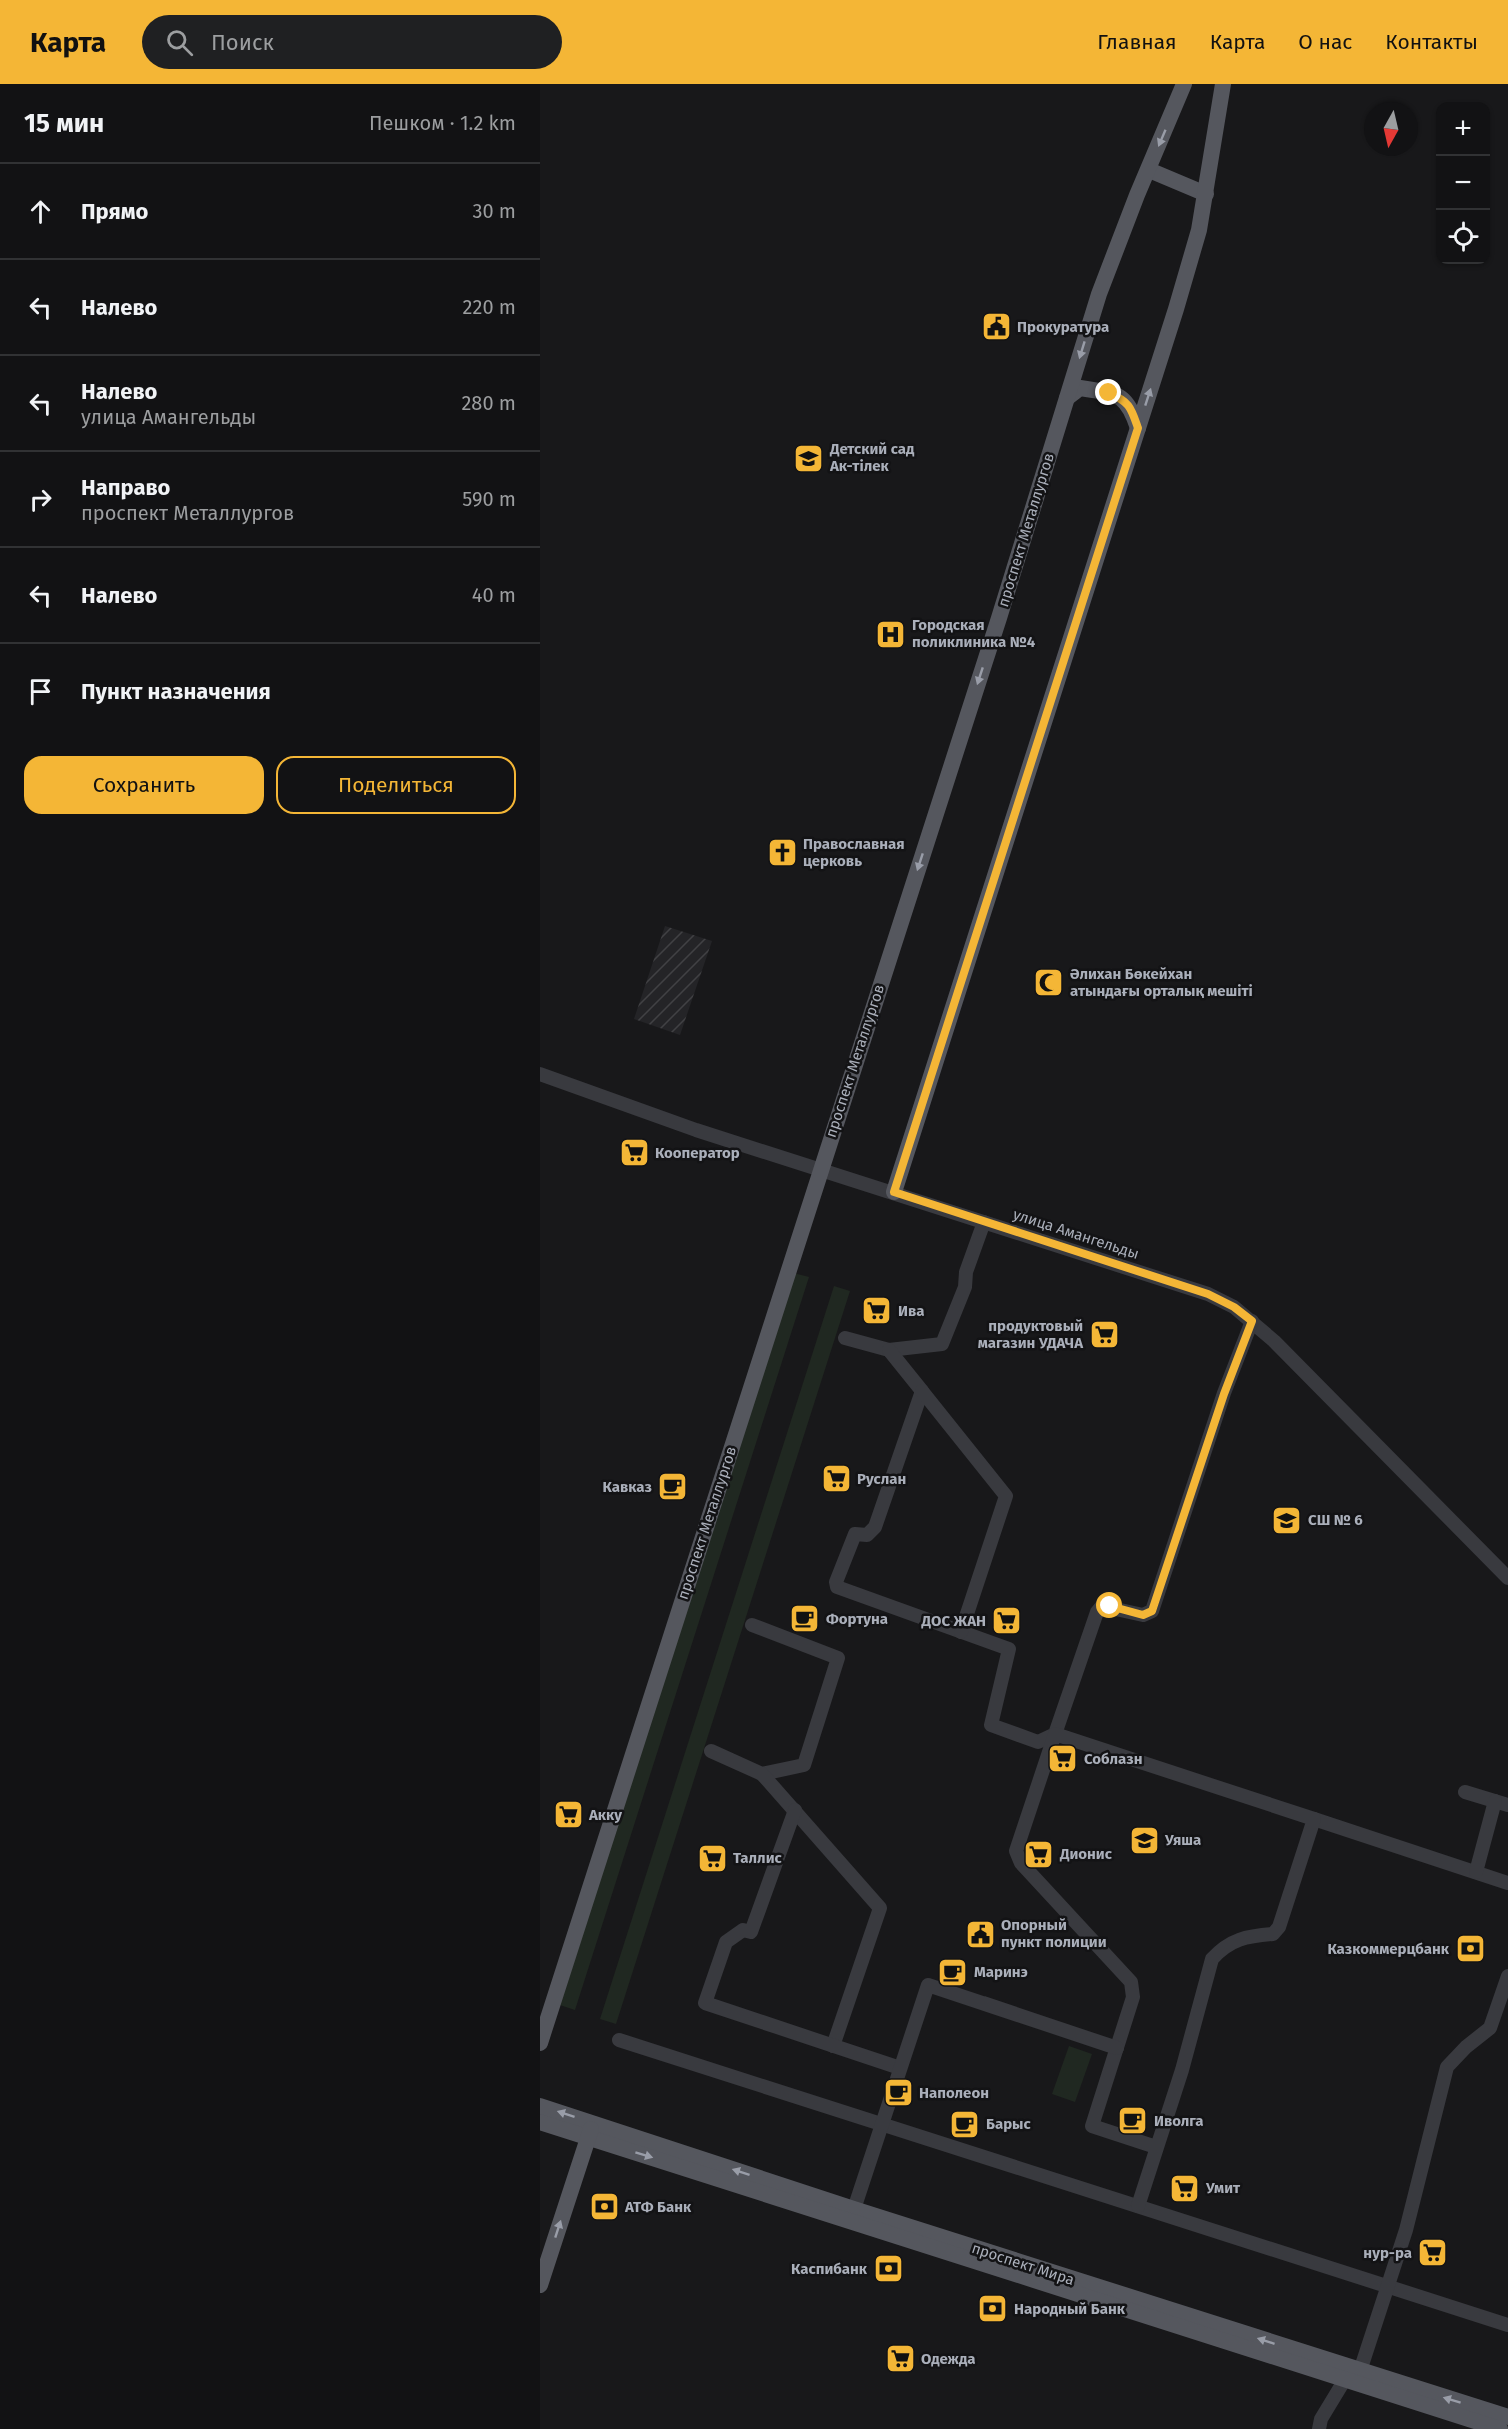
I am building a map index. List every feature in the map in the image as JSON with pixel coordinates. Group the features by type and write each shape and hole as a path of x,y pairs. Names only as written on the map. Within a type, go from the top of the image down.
{"main road":[{"name":"проспект Металлургов","path":"540,2043 995,629 1099,294 1184,84"},
{"path":"894,1192 1176,309 1199,230 1223,84"},
{"path":"1149,170 1206,194"},
{"path":"1067,398 1080,388 1109,393 1131,407 1138,428"},
{"name":"проспект Мира","path":"540,2106 590,2130 783,2192 1344,2381 1500,2429"},
{"name":"проспект Мира","path":"540,2122 590,2130"},
{"path":"540,2285 590,2130"},
{"name":"проспект Мира","path":"783,2192 854,2210 1508,2417"}],"street":[{"name":"улица Амангельды","path":"540,1074 696,1130 1208,1294 1234,1307 1252,1321 1508,1578"},
{"path":"845,1338 889,1350 942,1344 965,1287 966,1272 984,1222"},
{"path":"1156,2147 1092,2126 1111,2046 1133,1996 1131,1982 1021,1863 1016,1851 1097,1612 1102,1606 1143,1615 1152,1611 1224,1394 1252,1321"},
{"path":"889,1350 1006,1496 961,1632"},
{"path":"922,1391 875,1527 867,1535 855,1534 836,1582 837,1587 1010,1649 991,1725 1038,1742 1055,1734 1508,1883"},
{"path":"752,1625 838,1658 804,1765 762,1773"},
{"path":"711,1751 762,1773 880,1908 833,2046"},
{"path":"1465,1792 1502,1803 1476,1872"},
{"path":"795,1810 751,1932 743,1930 726,1942 705,2002 900,2067"},
{"path":"1138,2206 1182,2070 1212,1959 1224,1945 1254,1935 1273,1934 1279,1927 1314,1819"},
{"path":"1319,2429 1321,2420 1344,2381 1360,2371 1406,2230 1447,2067 1466,2047 1490,2028 1508,1976"},
{"path":"854,2210 928,1985 1111,2046"},
{"path":"983,2004 1111,2046"},
{"path":"619,2040 1508,2325"}],"shaded area":[{"path":"665,926 712,941 680,1035 634,1019"},
{"path":"793,1273 809,1277 575,2010 560,2005"},
{"path":"834,1286 850,1291 616,2024 600,2019"},
{"path":"1069,2046 1092,2054 1075,2102 1052,2094"}],"place":[{"name":"Прокуратура","path":"996,327"},
{"name":"Детский сад Ак-тiлек","path":"809,458"},
{"name":"Городская поликлиника №4","path":"891,634"},
{"name":"Православная церковь","path":"782,853"},
{"name":"Әлихан Бөкейхан атындағы орталық мешіті","path":"1049,983"},
{"name":"Кооператор","path":"634,1153"},
{"name":"Ива","path":"877,1311"},
{"name":"продуктовый магазин УДАЧА","path":"1104,1335"},
{"name":"Руслан","path":"836,1479"},
{"name":"Кавказ","path":"673,1487"},
{"name":"СШ № 6","path":"1287,1520"},
{"name":"Фортуна","path":"805,1619"},
{"name":"ДОС ЖАН","path":"1007,1621"},
{"name":"Соблазн","path":"1063,1759"},
{"name":"Акку","path":"568,1815"},
{"name":"Уяша","path":"1144,1840"},
{"name":"Дионис","path":"1039,1854"},
{"name":"Таллис","path":"712,1858"},
{"name":"Опорный пункт полиции","path":"980,1934"},
{"name":"Казкоммерцбанк","path":"1470,1949"},
{"name":"Маринэ","path":"953,1972"},
{"name":"Наполеон","path":"898,2093"},
{"name":"Иволга","path":"1133,2121"},
{"name":"Барыс","path":"965,2124"},
{"name":"Умит","path":"1185,2188"},
{"name":"АТФ Банк","path":"604,2207"},
{"name":"нур-ра","path":"1433,2253"},
{"name":"Каспибанк","path":"888,2269"},
{"name":"Народный Банк","path":"993,2309"},
{"name":"Одежда","path":"900,2359"}],"route":[{"path":"1109,393 1131,407 1138,428 932,1066 894,1192 1208,1294 1234,1307 1252,1321 1224,1394 1152,1611 1143,1615 1110,1606"}]}
